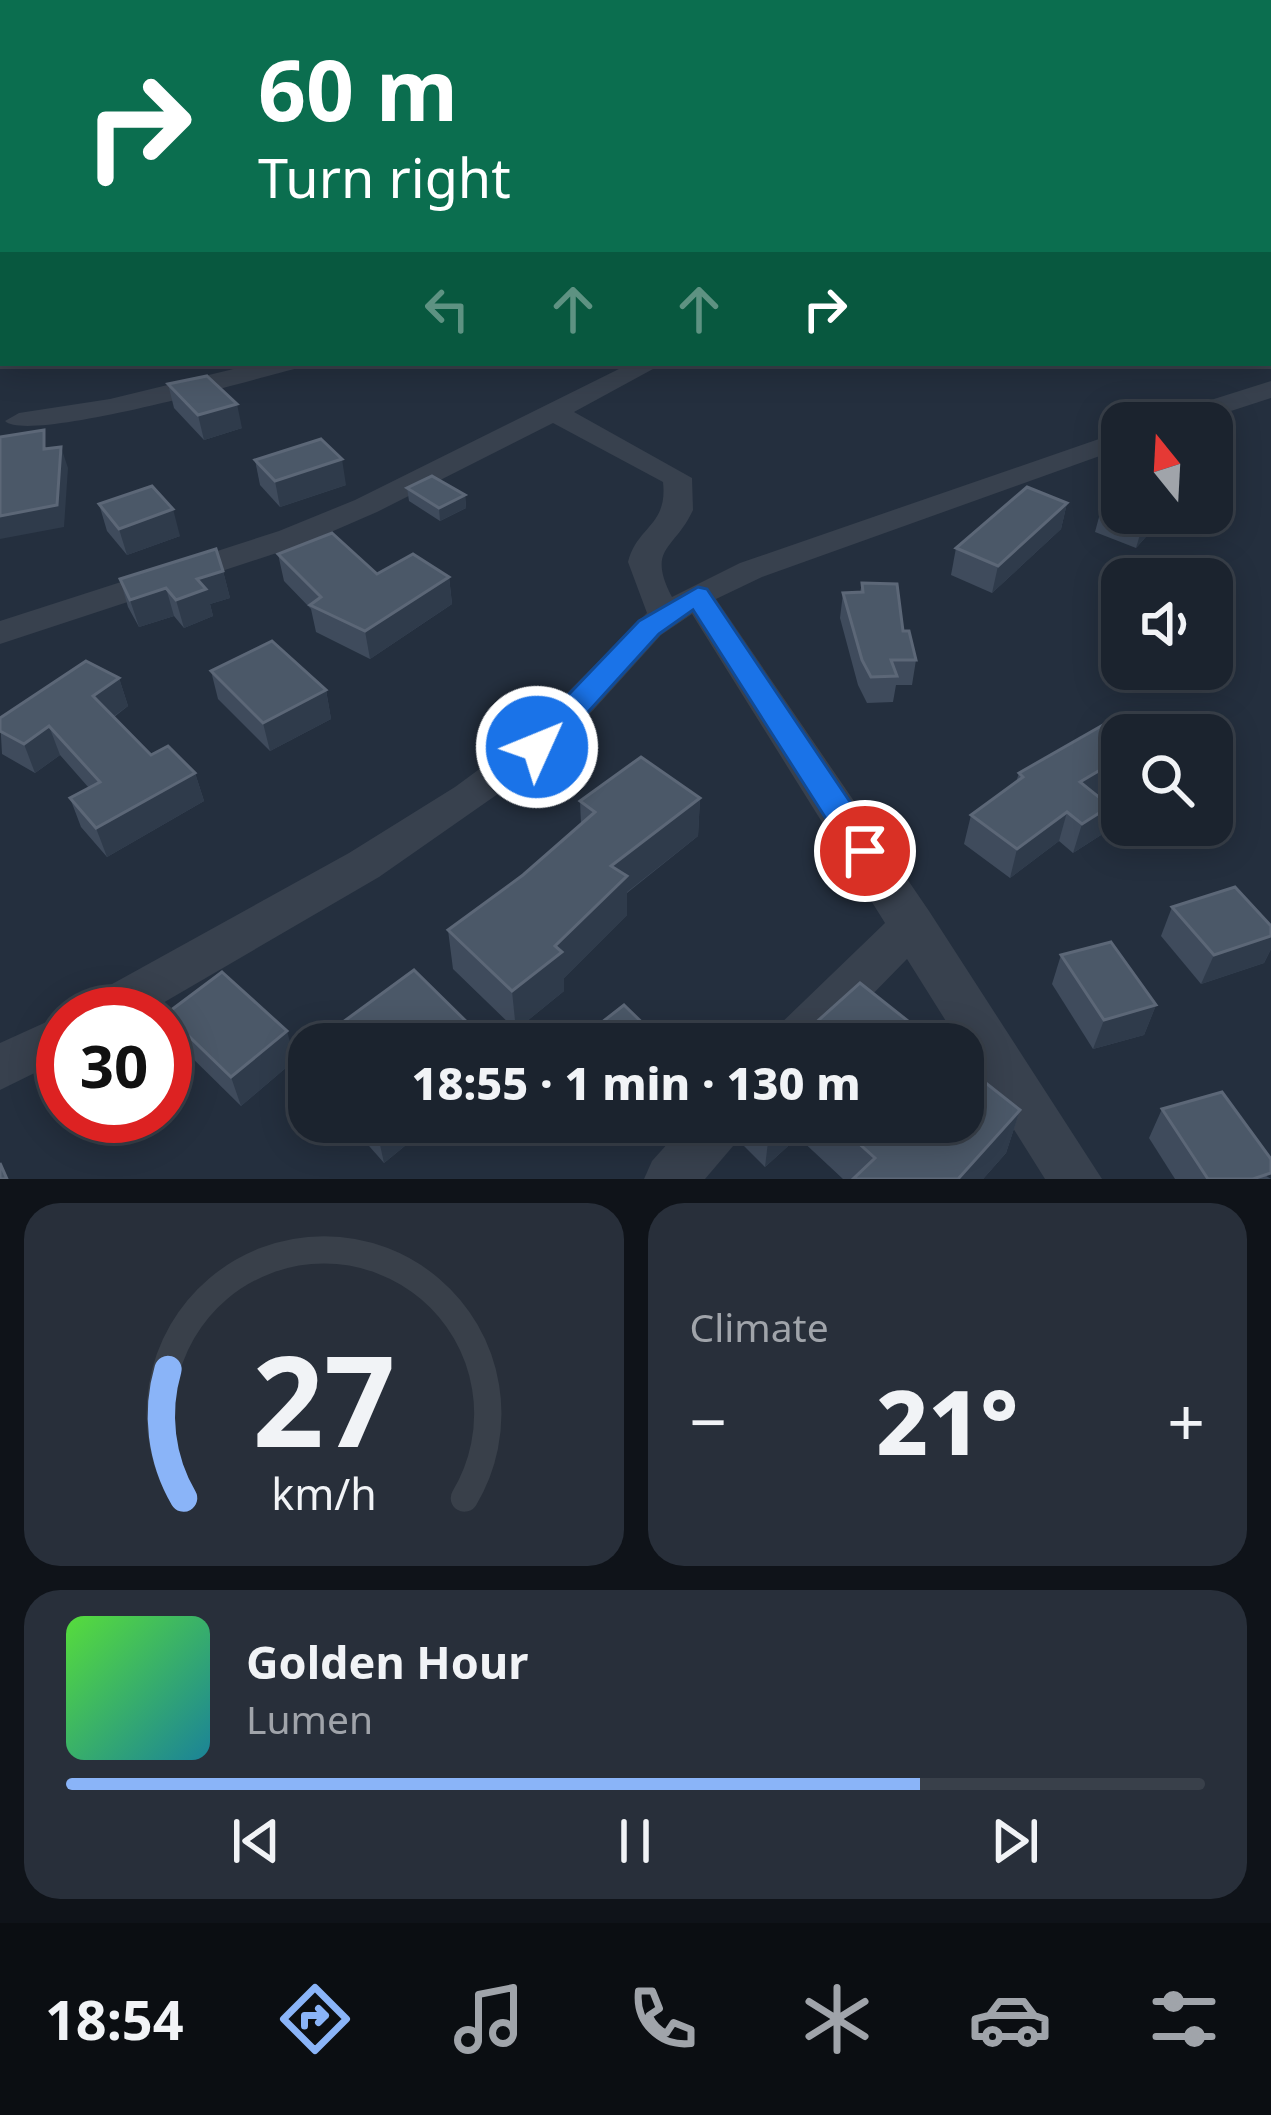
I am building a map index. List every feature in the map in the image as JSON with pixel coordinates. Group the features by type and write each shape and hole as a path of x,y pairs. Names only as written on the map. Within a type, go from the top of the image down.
{"street":[{"path":"19,421 110,407 277,366"},
{"path":"0,633 290,538 646,366"},
{"path":"1231,402 1271,389"},
{"path":"555,413 676,478 680,512 645,555 644,568 682,606 913,924 1076,1179"},
{"path":"149,987 364,865 470,796 537,747 649,627 682,606 751,570 1101,446"},
{"path":"813,1023 913,924"},
{"path":"0,1068 36,1049"},
{"path":"671,1179 703,1143"}],"building":[{"path":"207,376 237,404 198,415 168,384"},
{"path":"44,430 44,449 61,447 57,505 0,516 0,437"},
{"path":"321,439 342,459 275,481 255,460"},
{"path":"432,476 465,495 439,508 407,488"},
{"path":"152,486 173,509 119,529 99,504"},
{"path":"1027,487 1067,503 998,566 956,548"},
{"path":"332,533 377,574 413,554 449,577 365,631 310,605 321,597 278,554"},
{"path":"216,549 223,571 197,579 206,589 176,600 166,588 130,600 120,579"},
{"path":"862,583 897,584 903,631 909,631 916,660 891,660 897,676 871,677 862,660 843,593 863,592"},
{"path":"272,641 326,690 263,723 211,671"},
{"path":"86,661 119,678 93,696 151,755 168,746 195,773 96,828 70,798 100,782 49,726 24,744 0,731 0,718"},
{"path":"1101,726 1101,770 1080,782 1101,799 1101,812 1082,824 1067,812 1017,849 971,815 1023,777 1019,773"},
{"path":"641,757 700,798 611,866 627,876 555,946 562,952 512,991 448,930 523,875 595,812 580,801"},
{"path":"1235,887 1271,926 1271,936 1214,955 1172,907"},
{"path":"1111,942 1156,1005 1104,1020 1061,955"},
{"path":"414,970 468,1023 342,1023"},
{"path":"222,972 287,1031 231,1077 192,1039 192,994"},
{"path":"860,983 910,1023 815,1023"},
{"path":"624,1005 642,1023 601,1023"},
{"path":"984,1082 1020,1110 958,1179 853,1179 875,1158 858,1143 984,1143"},
{"path":"1222,1092 1271,1159 1271,1173 1253,1179 1208,1179 1162,1109"}],"route":[{"path":"537,747 578,709 649,627 698,595 865,851"}]}
